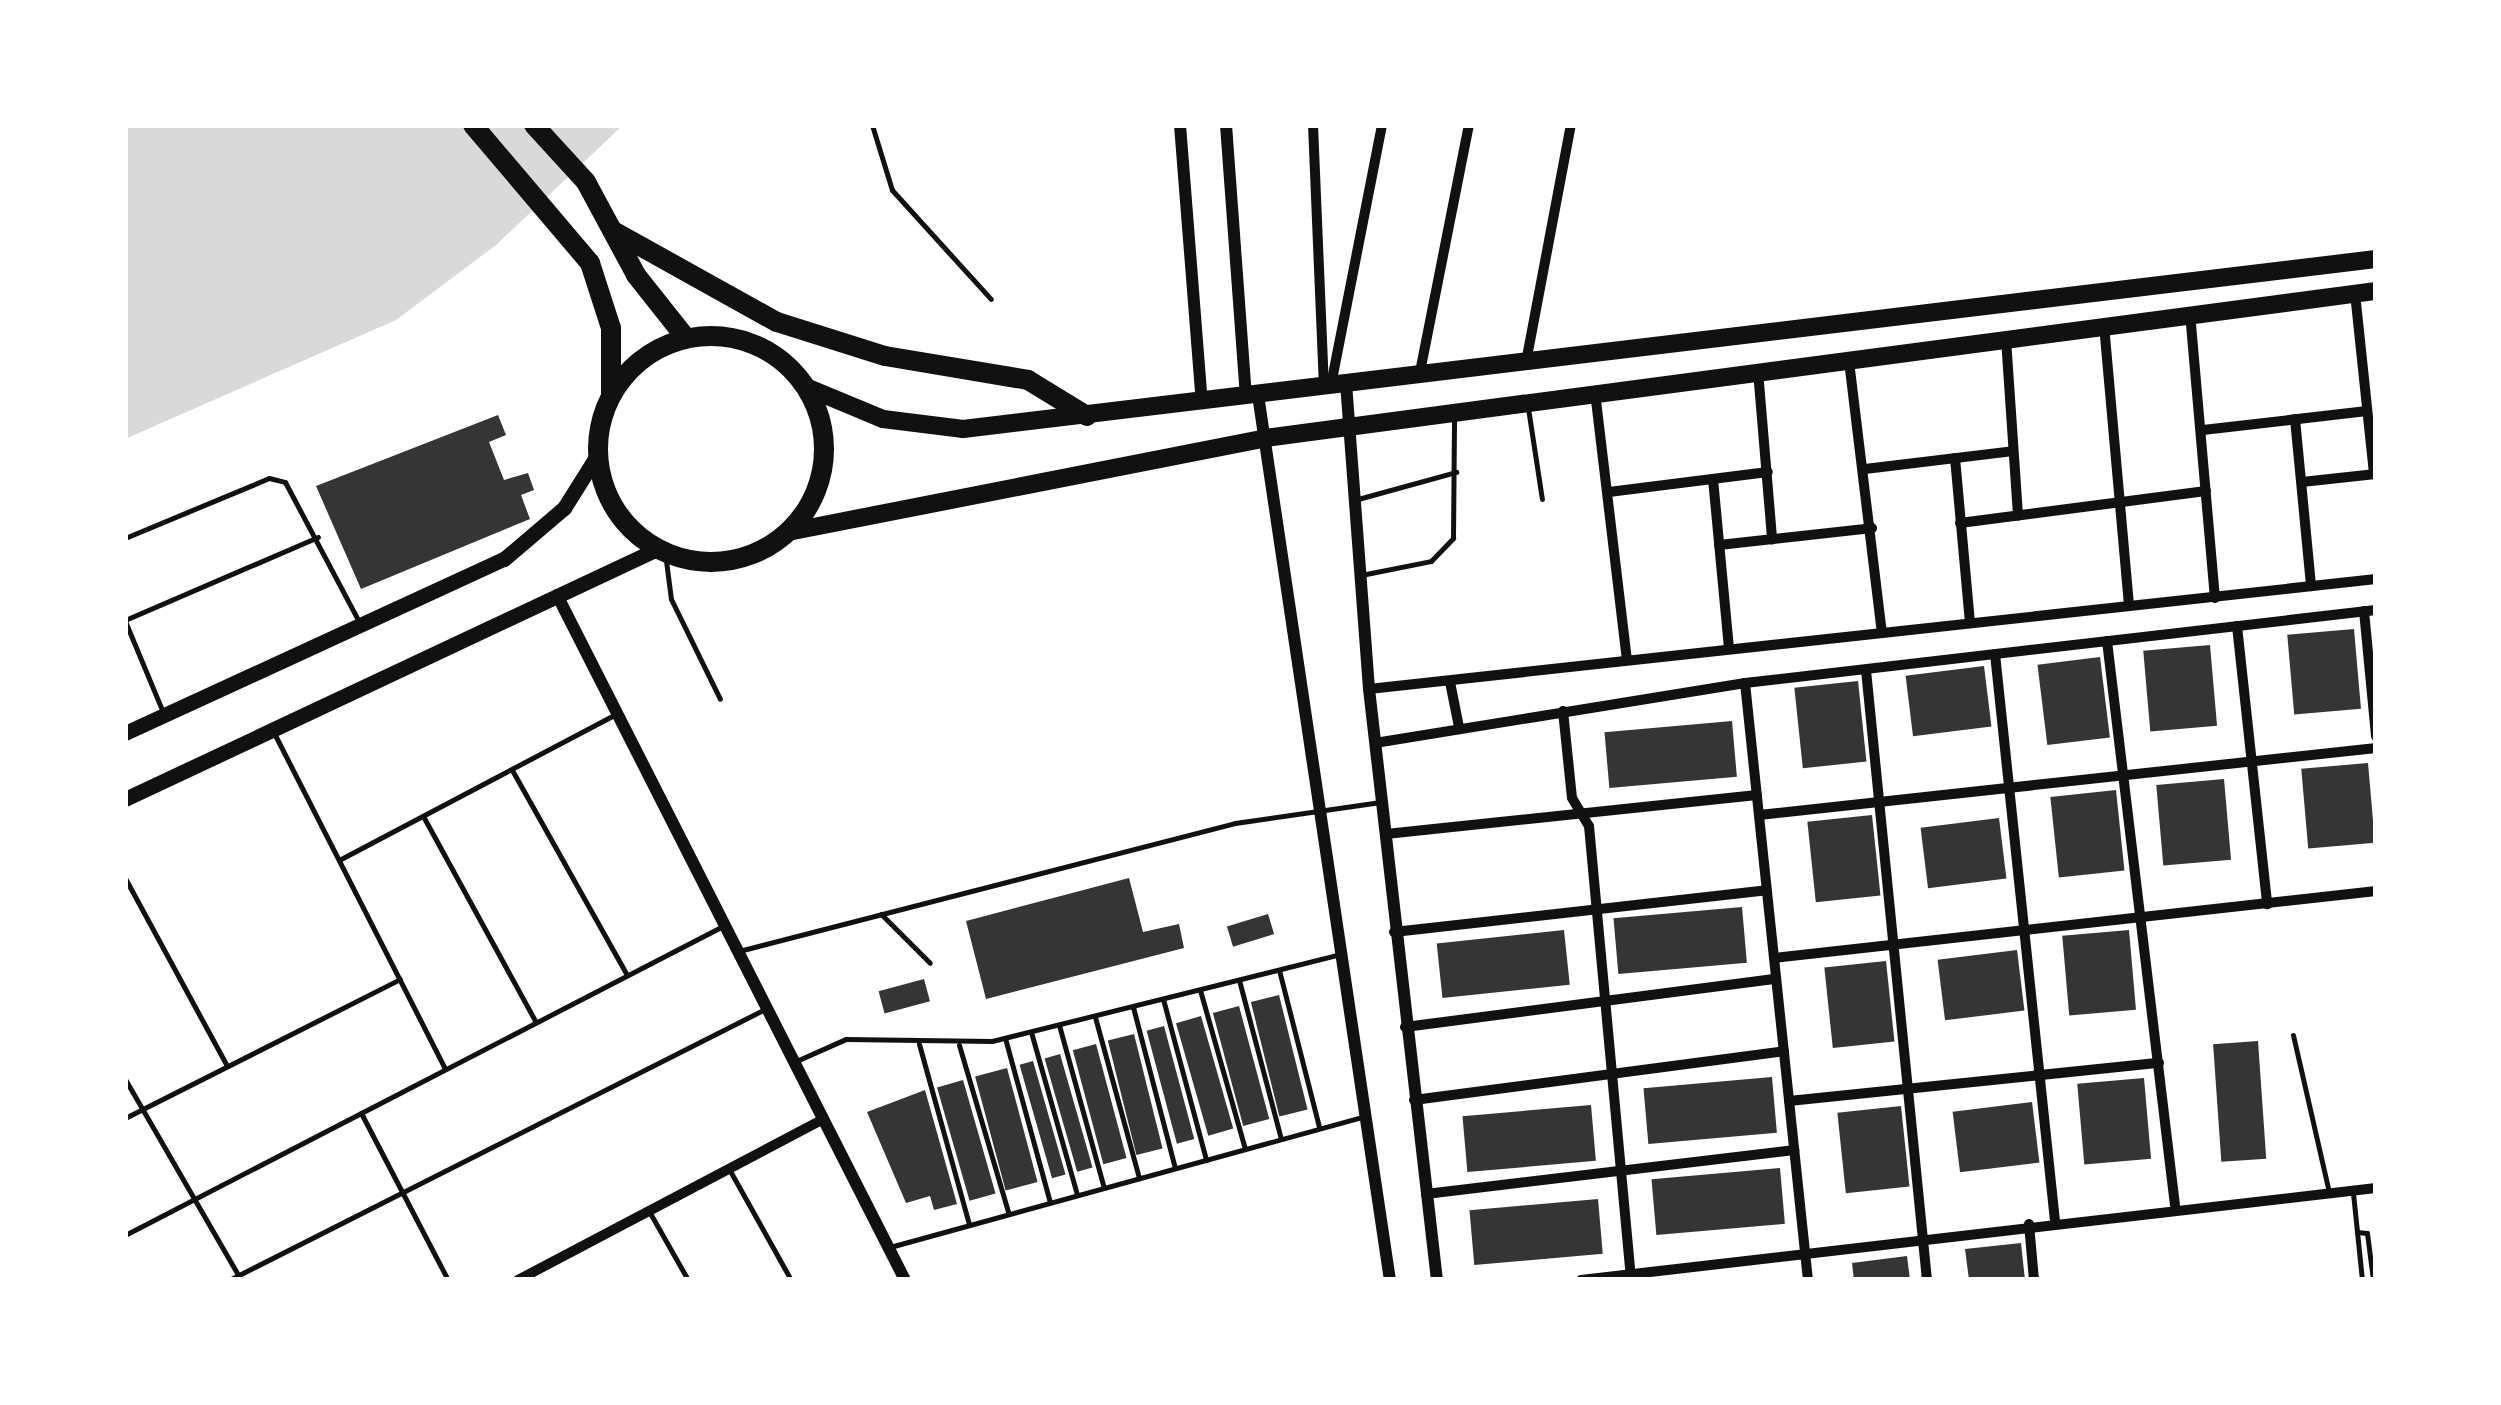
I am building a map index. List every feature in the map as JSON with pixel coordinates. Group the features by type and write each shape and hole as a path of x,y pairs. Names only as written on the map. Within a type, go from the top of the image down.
{"highway":[{"path":"473,125 566,224 606,306 610,397 598,454 615,509 661,551 732,560 788,532 823,462 806,387 763,348 686,338 634,366 610,397"},
{"path":"534,125 615,232 686,338"},
{"path":"615,232 777,322 885,356 1028,380 1087,416"}],"main road":[{"path":"806,387 931,429 1202,403 1527,357 2376,259"},
{"path":"788,532 1349,425 1594,389 2376,291"},
{"path":"125,733 361,626 526,544 564,508 598,454"},
{"path":"125,799 557,594 661,551"}],"street":[{"path":"1180,125 1202,403"},
{"path":"1226,125 1252,396 1265,438 1324,810 1390,1280"},
{"path":"1313,125 1334,385 1349,425 1369,689 1436,1280"},
{"path":"1334,385 1382,125"},
{"path":"1420,372 1470,125"},
{"path":"1527,357 1571,125"},
{"path":"2302,482 2375,474 2355,293"},
{"path":"2190,312 2215,598"},
{"path":"2104,324 2129,606"},
{"path":"2006,338 2018,516"},
{"path":"1849,360 1882,632"},
{"path":"1758,370 1772,539"},
{"path":"1594,389 1627,659"},
{"path":"2202,430 2367,411"},
{"path":"2295,419 2311,586"},
{"path":"1864,469 2013,452"},
{"path":"1955,458 1970,623"},
{"path":"1608,492 1768,472"},
{"path":"1713,479 1730,648"},
{"path":"1960,523 2206,491"},
{"path":"1719,545 1872,528"},
{"path":"1369,689 2376,579"},
{"path":"557,594 905,1280"},
{"path":"1375,742 1746,684 2370,610 2376,736"},
{"path":"2238,626 2267,904"},
{"path":"2107,641 2120,776 2175,1204"},
{"path":"1994,654 2055,1221"},
{"path":"1866,670 1927,1280"},
{"path":"1450,682 1459,727"},
{"path":"1746,684 1808,1280"},
{"path":"1563,711 1594,910 1600,1002 1631,1277"},
{"path":"1759,816 2376,748"},
{"path":"1386,834 1757,795"},
{"path":"1394,932 1767,890"},
{"path":"1774,958 2376,891"},
{"path":"1406,1027 1776,979"},
{"path":"1414,1100 1784,1051"},
{"path":"1789,1102 2159,1064"},
{"path":"518,1280 822,1120"},
{"path":"1426,1194 1794,1150"},
{"path":"1581,1280 1631,1277 2175,1204 2376,1188"},
{"path":"2029,1224 2034,1280"}],"lane":[{"path":"872,125 892,190 991,299"},
{"path":"1526,399 1542,500"},
{"path":"1359,576 1444,551 1459,518 1453,411"},
{"path":"1354,500 1456,472"},
{"path":"125,538 268,478 297,493 361,626"},
{"path":"164,715 125,620 318,538"},
{"path":"661,551 671,599 720,699"},
{"path":"339,860 617,714"},
{"path":"273,731 446,1068"},
{"path":"512,770 627,976"},
{"path":"737,952 1235,822 1383,802"},
{"path":"423,816 536,1022"},
{"path":"125,878 227,1066"},
{"path":"881,914 930,963"},
{"path":"125,1235 724,926"},
{"path":"792,1063 846,1039 960,1045 1004,1038 1344,954"},
{"path":"1279,970 1320,1129"},
{"path":"125,1118 400,979"},
{"path":"1240,980 1281,1139"},
{"path":"1200,990 1246,1149"},
{"path":"1163,999 1206,1160"},
{"path":"1133,1006 1175,1168"},
{"path":"228,1280 765,1009"},
{"path":"1095,1016 1139,1178"},
{"path":"1059,1025 1104,1188"},
{"path":"1031,1032 1076,1194"},
{"path":"2293,1035 2329,1192"},
{"path":"1004,1038 1050,1202"},
{"path":"919,1044 969,1224"},
{"path":"960,1045 1008,1212"},
{"path":"125,1079 238,1275"},
{"path":"361,1113 448,1280"},
{"path":"888,1248 1366,1116"},
{"path":"728,1167 791,1280"},
{"path":"2353,1190 2362,1276 2372,1272"},
{"path":"648,1210 688,1280"},
{"path":"2357,1232 2367,1232 2372,1280"},
{"path":"2359,1252 2370,1251"}],"shaded area":[{"path":"125,125 623,125 496,245 396,320 125,439"}],"building":[{"path":"498,415 506,435 489,442 504,480 528,473 534,490 521,495 530,519 361,589 316,486"},
{"path":"2354,629 2361,709 2294,715 2287,635"},
{"path":"2210,645 2217,726 2150,732 2143,651"},
{"path":"2100,657 2110,737 2047,745 2037,665"},
{"path":"1984,666 1991,727 1913,736 1906,676"},
{"path":"1858,681 1866,762 1803,768 1794,688"},
{"path":"1732,721 1737,777 1609,788 1604,732"},
{"path":"2368,763 2375,843 2308,849 2301,769"},
{"path":"2224,779 2231,860 2163,866 2156,785"},
{"path":"2116,790 2124,871 2059,877 2050,797"},
{"path":"1872,815 1880,896 1816,902 1807,822"},
{"path":"1999,818 2006,879 1928,888 1921,828"},
{"path":"1129,878 1143,932 1179,924 1184,948 986,999 966,921"},
{"path":"1742,907 1747,963 1618,974 1613,918"},
{"path":"1268,914 1274,934 1233,947 1227,927"},
{"path":"1564,930 1570,985 1442,998 1437,943"},
{"path":"2129,930 2136,1010 2069,1016 2062,936"},
{"path":"2017,950 2024,1011 1945,1020 1938,960"},
{"path":"1886,961 1894,1042 1833,1048 1824,967"},
{"path":"924,979 930,1001 885,1013 879,991"},
{"path":"1279,995 1308,1109 1279,1117 1251,1002"},
{"path":"1239,1006 1269,1119 1243,1126 1213,1013"},
{"path":"1201,1016 1233,1128 1208,1136 1176,1023"},
{"path":"1164,1026 1194,1139 1177,1144 1147,1031"},
{"path":"1134,1034 1163,1148 1136,1155 1108,1041"},
{"path":"2258,1041 2266,1159 2221,1162 2213,1044"},
{"path":"1096,1044 1127,1158 1103,1164 1073,1050"},
{"path":"1060,1054 1093,1167 1077,1172 1045,1058"},
{"path":"1033,1061 1066,1174 1052,1178 1020,1065"},
{"path":"1007,1068 1038,1182 1006,1191 975,1077"},
{"path":"1772,1077 1777,1133 1648,1144 1643,1088"},
{"path":"2144,1078 2151,1159 2084,1165 2077,1084"},
{"path":"963,1080 996,1193 970,1201 937,1087"},
{"path":"925,1090 957,1204 934,1210 930,1196 906,1203 867,1112"},
{"path":"2032,1102 2039,1163 1960,1172 1953,1112"},
{"path":"1591,1105 1596,1161 1467,1172 1462,1116"},
{"path":"1901,1106 1909,1187 1846,1193 1837,1113"},
{"path":"1780,1168 1785,1224 1656,1235 1651,1179"},
{"path":"1598,1199 1603,1254 1474,1265 1469,1210"},
{"path":"2021,1243 2025,1280 1969,1280 1965,1249"},
{"path":"1907,1256 1910,1280 1854,1280 1852,1263"}]}
